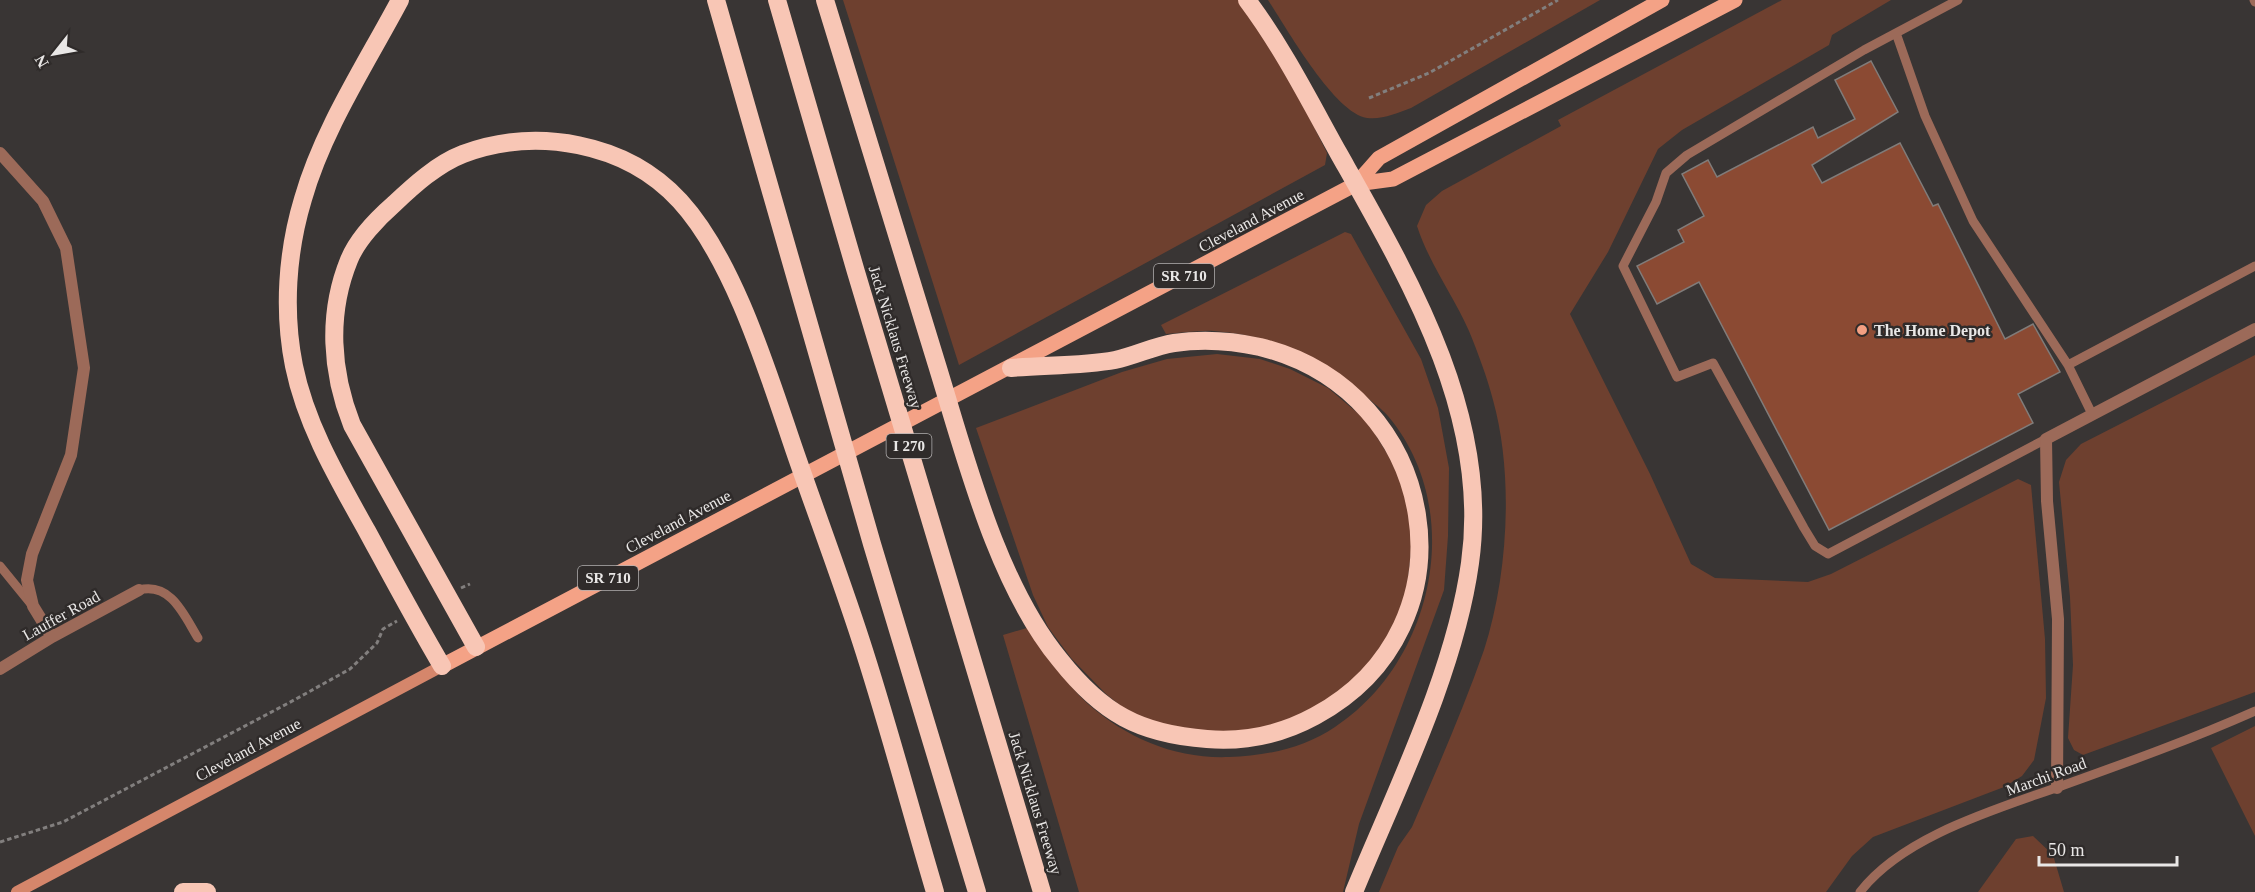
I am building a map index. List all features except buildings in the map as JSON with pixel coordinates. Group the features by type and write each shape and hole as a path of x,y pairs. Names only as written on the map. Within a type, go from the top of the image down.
{"highway":[{"path":"400,0 319,154 303,199 291,251 288,283 294,366 309,414 333,470 442,666"},
{"path":"716,0 875,555 977,892"},
{"name":"Jack Nicklaus Freeway","path":"777,0 855,272 1042,892"},
{"path":"825,0 980,503 1020,600 1058,658 1109,711 1146,729 1178,737 1222,741 1262,737 1302,724 1338,704 1374,672 1400,631 1417,587 1420,538 1415,500 1403,464 1386,432 1361,401 1298,360 1260,347 1226,342 1173,343 1115,360 1011,368"},
{"path":"1247,0 1299,82 1393,250 1431,333 1463,428 1475,497 1470,563 1456,626 1433,698 1354,892"},
{"path":"476,647 352,425 339,393 333,356 337,311 350,257 381,216 414,185 460,155 493,146 537,140 576,145 619,156 654,175 681,202 730,280 764,361 861,641 935,892"},
{"path":"183,892 207,892"}],"main road":[{"name":"Cleveland Avenue","path":"1356,184 1379,158 1662,0"},
{"name":"Cleveland Avenue","path":"16,892 1356,184 1393,179 1735,0"}],"street":[{"path":"0,153 43,201 66,248 84,368 71,455 32,554 27,580 33,606 52,637"},
{"path":"2057,788 2058,619 2048,501 2046,439 2255,329"},
{"name":"Lauffer Road","path":"0,669 52,637 139,590"}],"lane":[{"path":"1958,0 1896,33 1686,155 1666,173 1656,202 1623,266 1677,377 1713,363 1809,537 1815,546 1828,554 2046,439"},
{"path":"1896,33 1925,116 1972,221 2068,365 2092,414"},
{"path":"2068,365 2255,266"},
{"path":"0,566 33,606"},
{"path":"139,590 152,587 164,591 177,603 198,638"},
{"name":"Marchi Road","path":"1860,892 1870,880 1912,848 1953,828 2193,738 2255,711"}],"path":[{"path":"1369,98 1429,73 1558,0"},
{"path":"446,596 470,584"},
{"path":"0,842 63,822 350,669 377,643 383,628 412,613"}],"shaded area":[{"path":"843,0 1241,0 1319,125 1315,129 1327,153 1325,165 959,365"},
{"path":"1268,0 1600,0 1411,108 1389,116 1367,118 1354,113 1326,86"},
{"path":"1782,0 1891,0 1832,35 1829,45 1682,130 1658,149 1608,252 1570,314 1650,474 1691,564 1715,578 1808,582 1831,574 2018,479 2031,485 2045,639 2046,698 2034,760 2022,776 2004,787 1873,837 1852,856 1826,892 1379,892 1398,847 1412,827 1459,717 1484,650 1492,621 1503,558 1506,493 1500,429 1482,365 1469,331 1428,253 1417,226 1426,205 1442,191 1561,126 1558,120"},
{"path":"1345,232 1351,234 1421,359 1438,408 1449,468 1444,590 1359,824 1343,892 1079,892 1003,635 1030,627 1056,667 1079,695 1103,716 1136,737 1190,754 1229,757 1284,750 1311,740 1335,727 1369,699 1396,664 1416,625 1428,582 1432,539 1427,495 1412,454 1388,416 1330,369 1294,350 1235,333 1196,331 1166,334 1161,325"},
{"path":"1217,354 1260,359 1290,369 1328,388 1367,421 1399,473 1414,527 1405,603 1364,678 1267,735 1168,729 1131,714 1106,694 1071,658 1048,627 1033,595 976,428 1122,372 1167,359"},
{"path":"2255,355 2255,692 2083,755 2074,750 2068,738 2073,665 2070,597 2059,482 2066,460 2081,444"},
{"path":"2255,726 2255,836 2211,748"},
{"path":"2033,836 2053,855 2064,892 1978,892 2016,839"}],"place":[{"name":"The Home Depot","path":"1862,330"}]}
